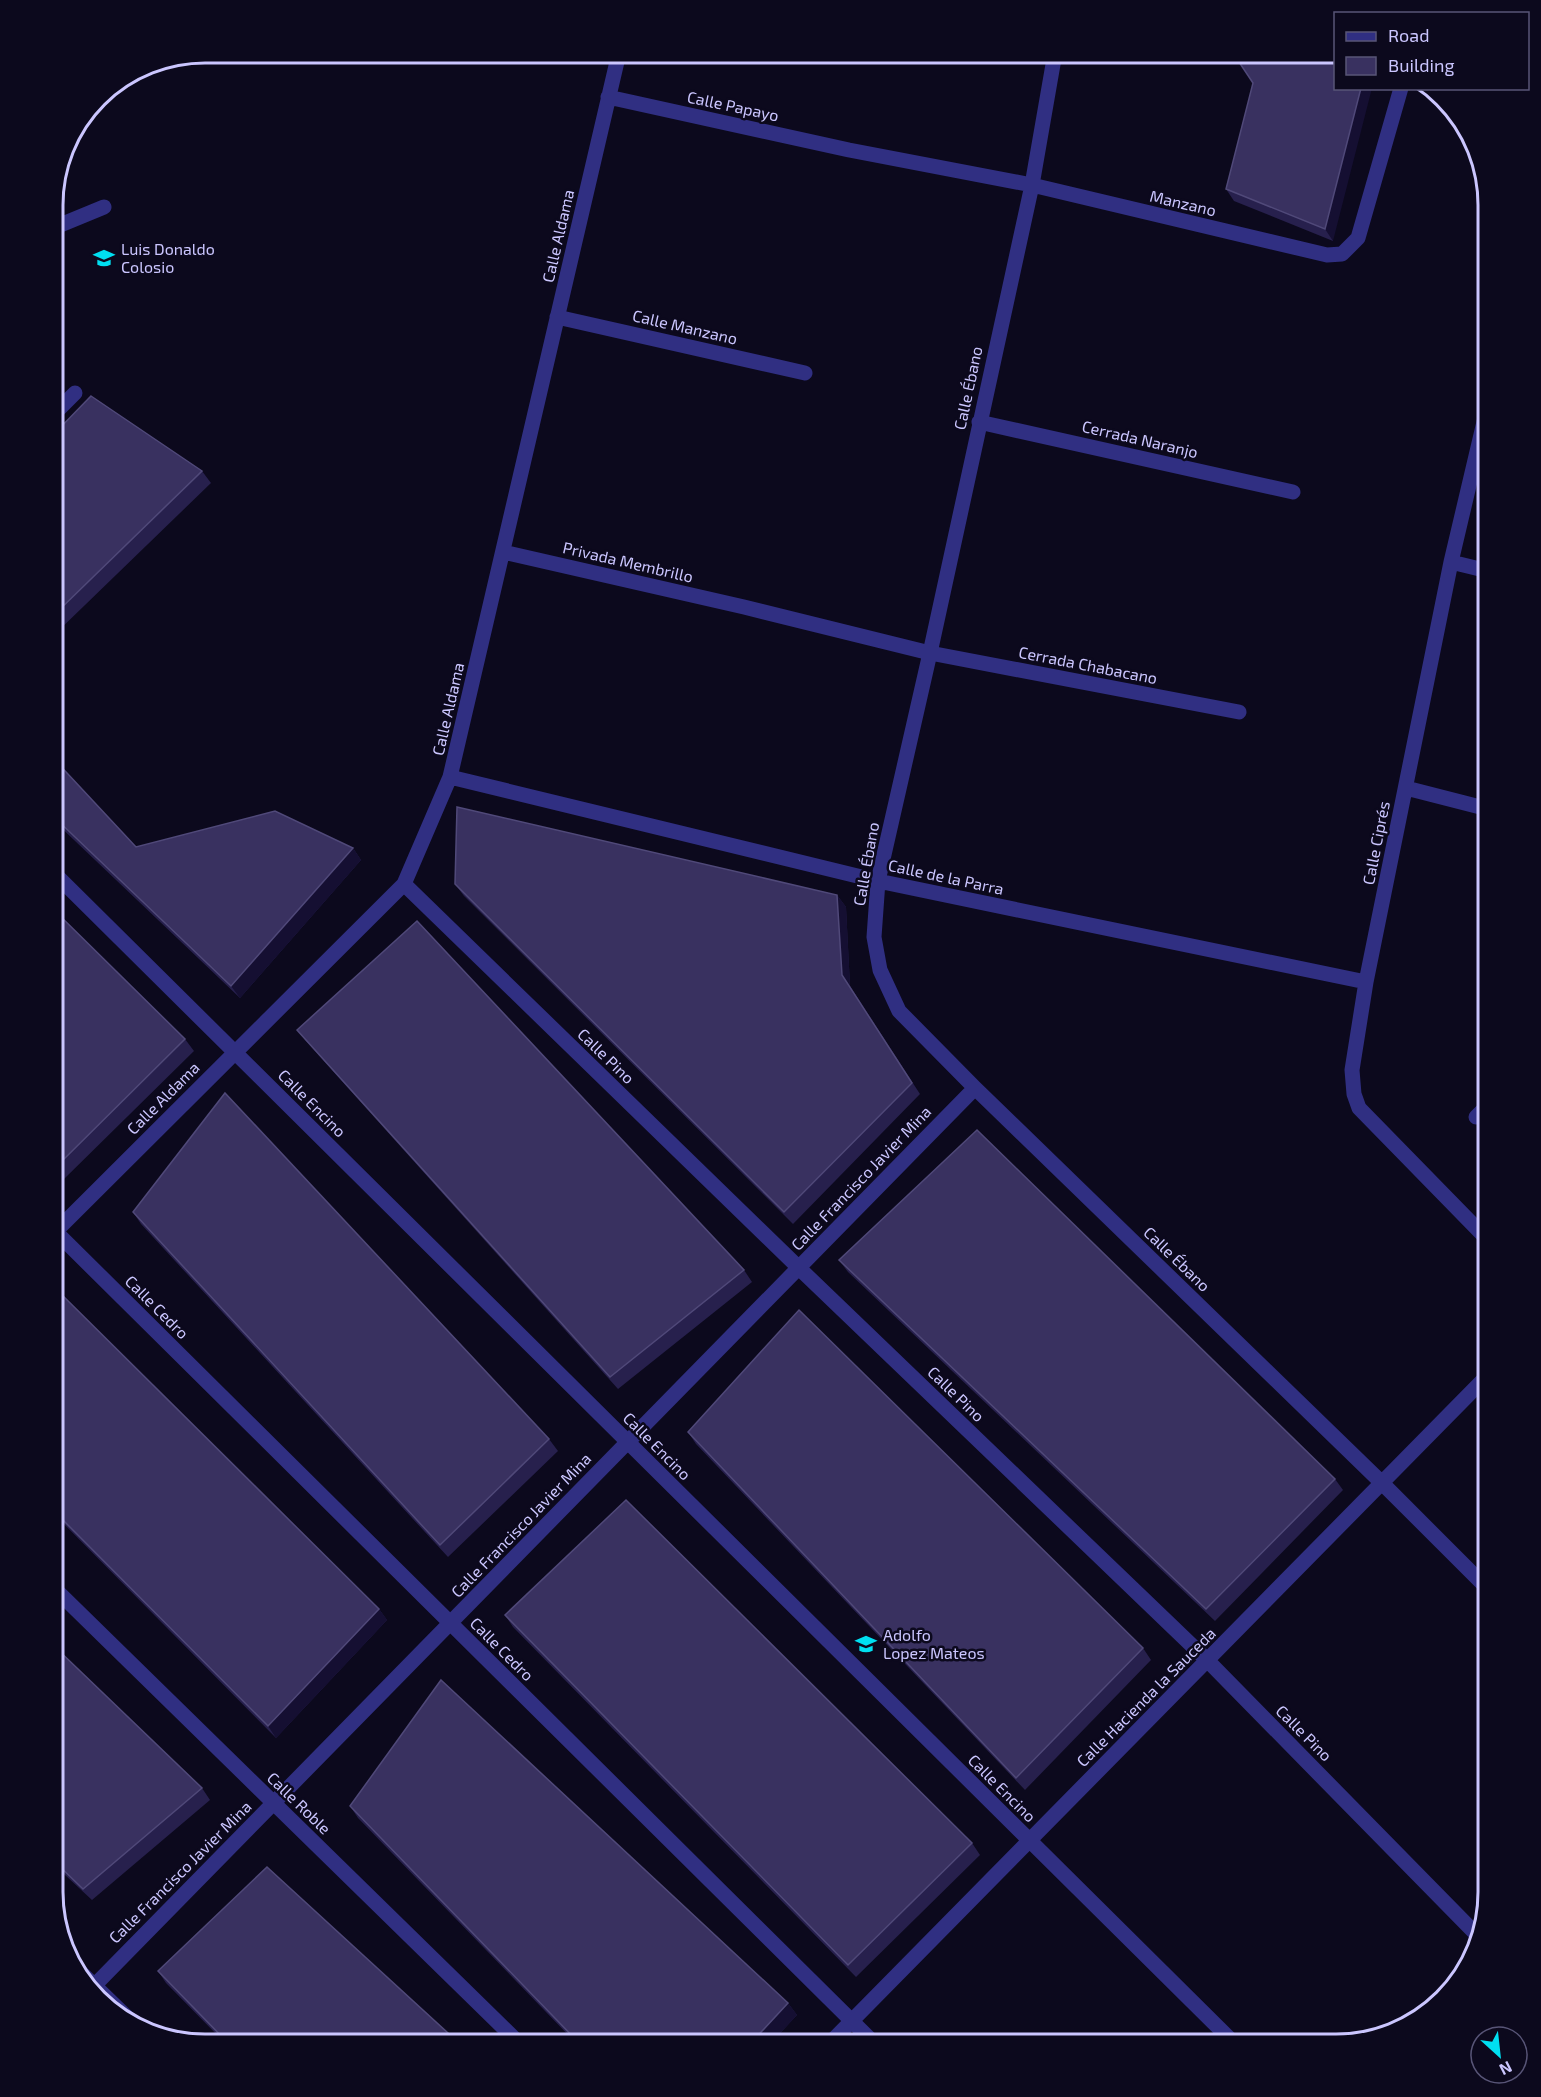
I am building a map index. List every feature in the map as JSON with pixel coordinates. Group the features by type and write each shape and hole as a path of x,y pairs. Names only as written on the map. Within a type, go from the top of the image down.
{"street":[{"name":"Calle Aldama","path":"63,1221 404,884 450,777 616,63"},
{"name":"Calle Ébano","path":"1053,63 1032,185 878,881 874,937 880,970 899,1011 1478,1579"},
{"name":"Manzano","path":"1032,185 1327,255 1342,254 1358,238 1400,90"},
{"name":"Calle Papayo","path":"608,97 849,150 1032,185"},
{"path":"63,224 104,207"},
{"name":"Calle Manzano","path":"557,317 805,373"},
{"path":"63,405 75,393"},
{"name":"Cerrada Naranjo","path":"979,422 1293,492"},
{"name":"Calle Ciprés","path":"1478,447 1451,562 1366,982 1352,1070 1354,1094 1359,1108 1478,1230"},
{"name":"Privada Membrillo","path":"504,552 744,607 930,653"},
{"path":"1451,562 1478,569"},
{"name":"Cerrada Chabacano","path":"930,653 1239,712"},
{"name":"Calle de la Parra","path":"450,777 878,881 1366,982"},
{"path":"1406,788 1478,806"},
{"name":"Calle Encino","path":"63,882 1225,2034"},
{"name":"Calle Pino","path":"404,884 1207,1660 1473,1930"},
{"name":"Calle Francisco Javier Mina","path":"96,1984 975,1088"},
{"name":"Calle Cedro","path":"63,1241 865,2034"},
{"name":"Calle Hacienda la Sauceda","path":"839,2034 1478,1386"},
{"name":"Calle Roble","path":"63,1598 510,2034"}],"building":[{"path":"1240,63 1334,63 1334,90 1360,90 1325,229 1226,189 1253,83"},
{"path":"91,396 202,471 63,606 63,425"},
{"path":"63,769 136,847 275,811 353,848 231,986 63,826"},
{"path":"457,807 837,895 842,975 912,1083 784,1212 455,884"},
{"path":"63,919 185,1039 63,1160"},
{"path":"417,921 744,1270 610,1377 297,1030"},
{"path":"225,1093 549,1439 440,1545 133,1212"},
{"path":"977,1130 1335,1479 1206,1609 839,1260"},
{"path":"63,1296 379,1609 268,1726 63,1520"},
{"path":"799,1310 1143,1648 1016,1778 688,1432"},
{"path":"626,1500 972,1843 848,1965 505,1615"},
{"path":"63,1655 202,1788 83,1889 63,1870"},
{"path":"441,1680 788,2003 759,2034 570,2034 350,1806"},
{"path":"267,1867 449,2034 219,2034 158,1971"}],"place":[{"name":"Luis Donaldo Colosio","path":"104,258"},
{"name":"Adolfo Lopez Mateos","path":"866,1644"}]}
